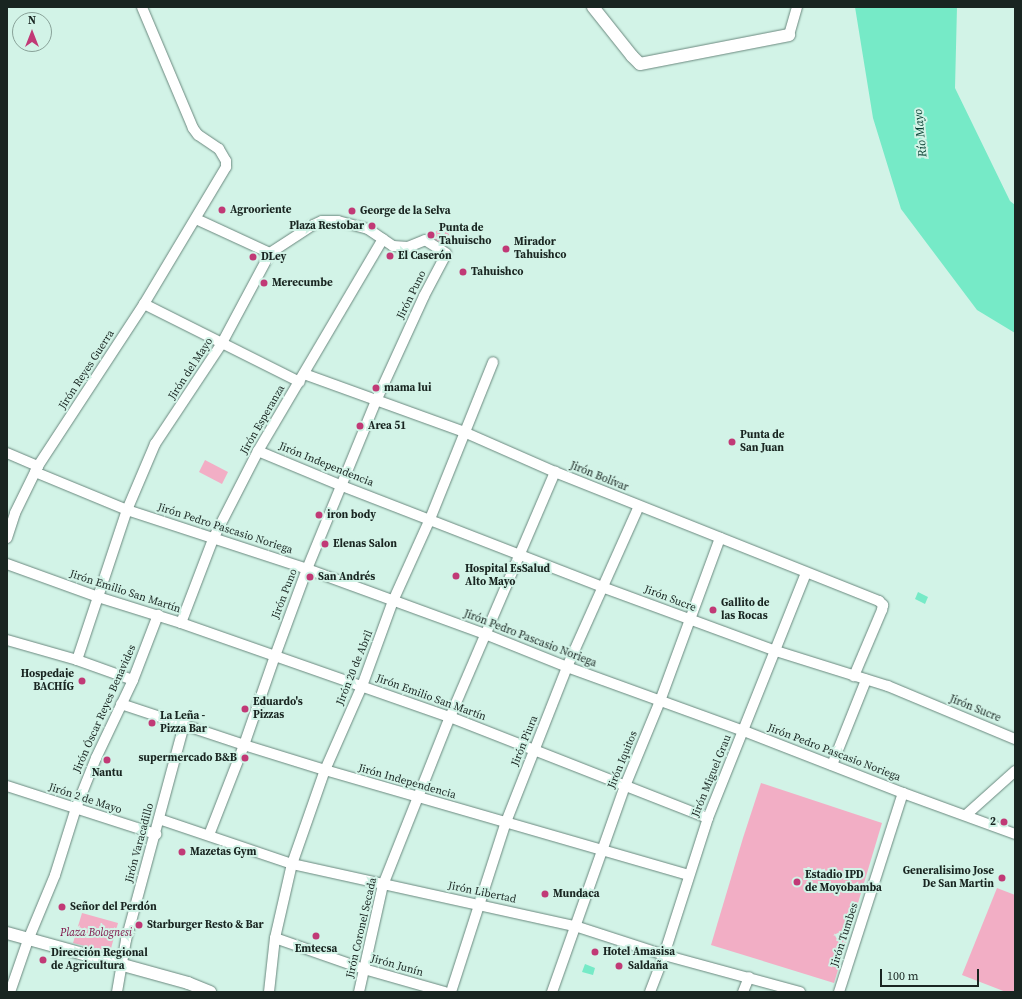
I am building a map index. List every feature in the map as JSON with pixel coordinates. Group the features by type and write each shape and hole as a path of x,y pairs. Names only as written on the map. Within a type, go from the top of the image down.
{"main road":[{"path":"593,7 640,64 789,35"},
{"path":"7,933 188,983 210,992"}],"street":[{"name":"Jirón Reyes Guerra","path":"7,538 17,507 36,469 144,304 226,167 226,161 219,149 198,135 193,128 142,7"},
{"path":"789,35 797,7"},
{"path":"196,219 270,254"},
{"name":"Jirón del Mayo","path":"77,660 127,510 155,444 222,342 270,254 322,221 338,220 368,229 393,246 408,247 425,240"},
{"name":"Jirón Esperanza","path":"181,623 213,539 258,451 383,239"},
{"name":"Jirón Puno","path":"209,835 244,745 274,656 307,569 376,401 424,296 445,256 425,240"},
{"name":"Jirón Bolívar","path":"144,304 222,342 302,378 376,401 464,432 555,472 879,601 883,605 854,676"},
{"name":"Jirón 20 de Abril","path":"269,992 275,938 292,864 324,770 362,686 393,601 430,518 494,362"},
{"name":"Jirón Independencia","path":"258,451 342,486 430,518"},
{"name":"Jirón Pedro Pascasio Noriega","path":"7,452 36,469 127,510 307,569 485,634 567,667 744,731 903,793 1015,834"},
{"name":"Jirón Coronel Secada","path":"360,992 383,885 450,717 555,472"},
{"name":"Jirón Piura","path":"451,992 478,904 506,822 567,667 639,506"},
{"name":"Jirón Sucre","path":"430,518 520,555 691,620 776,651 888,686 1015,739"},
{"name":"Jirón Iquitos","path":"552,992 574,926 603,850 625,786 660,701 720,538"},
{"name":"Jirón Emilio San Martín","path":"7,564 98,597 181,623 450,717 708,818"},
{"name":"Jirón Miguel Grau","path":"650,992 664,955 688,875 708,818 806,573"},
{"name":"Jirón Óscar Reyes Benavides","path":"10,992 28,940 55,875 76,808 96,758 132,680 158,616"},
{"path":"7,640 77,660 132,680"},
{"path":"66,657 81,647"},
{"path":"832,765 866,680"},
{"name":"Jirón Independencia","path":"121,704 324,770 688,875"},
{"name":"Jirón Varacadillo","path":"117,992 126,940 156,834 184,725"},
{"path":"966,815 1015,771"},
{"name":"Jirón 2 de Mayo","path":"7,786 156,834"},
{"name":"Jirón Tumbes","path":"839,992 903,793"},
{"name":"Jirón Libertad","path":"159,819 292,864 574,926 664,955 800,992"},
{"name":"Jirón Junín","path":"275,938 364,969 445,992"},
{"path":"744,992 749,977"}],"green space":[{"path":"439,229 448,233 450,236 446,245 429,237"},
{"path":"205,460 228,472 222,484 199,472"},
{"name":"Estadio IPD de Moyobamba","path":"761,783 882,823 834,983 711,945"},
{"path":"997,888 1015,895 1015,992 1006,992 962,975"},
{"name":"Plaza Bolognesi","path":"82,913 118,923 110,952 73,943"}],"water":[{"name":"Río Mayo","path":"855,7 957,7 955,88 1010,201 1015,205 1015,333 977,310 901,209 873,118"},
{"path":"918,592 928,597 925,604 915,599"},
{"path":"585,964 595,968 593,975 582,972"}],"place":[{"name":"Agrooriente","path":"222,210"},
{"name":"George de la Selva","path":"352,211"},
{"name":"Plaza Restobar","path":"372,226"},
{"name":"Punta de Tahuischo","path":"431,235"},
{"name":"Mirador Tahuishco","path":"506,249"},
{"name":"El Caserón","path":"390,256"},
{"name":"DLey","path":"253,257"},
{"name":"Tahuishco","path":"463,272"},
{"name":"Merecumbe","path":"264,283"},
{"name":"mama lui","path":"376,388"},
{"name":"Area 51","path":"360,426"},
{"name":"Punta de San Juan","path":"732,442"},
{"name":"iron body","path":"319,515"},
{"name":"Elenas Salon","path":"325,544"},
{"name":"Hospital EsSalud Alto Mayo","path":"456,576"},
{"name":"San Andrés","path":"310,577"},
{"name":"Gallito de las Rocas","path":"713,610"},
{"name":"Hospedaje BACHÍG","path":"82,681"},
{"name":"Eduardo's Pizzas","path":"245,709"},
{"name":"La Leña - Pizza Bar","path":"152,723"},
{"name":"supermercado B&B","path":"245,758"},
{"name":"Nantu","path":"107,760"},
{"name":"2","path":"1004,822"},
{"name":"Mazetas Gym","path":"182,852"},
{"name":"Generalisimo Jose De San Martin","path":"1002,878"},
{"name":"Estadio IPD de Moyobamba","path":"797,882"},
{"name":"Mundaca","path":"545,894"},
{"name":"Señor del Perdón","path":"62,907"},
{"name":"Starburger Resto & Bar","path":"139,925"},
{"name":"Emtecsa","path":"316,936"},
{"name":"Hotel Amasisa","path":"595,952"},
{"name":"Dirección Regional de Agricultura","path":"43,960"},
{"name":"Saldaña","path":"619,966"}]}
